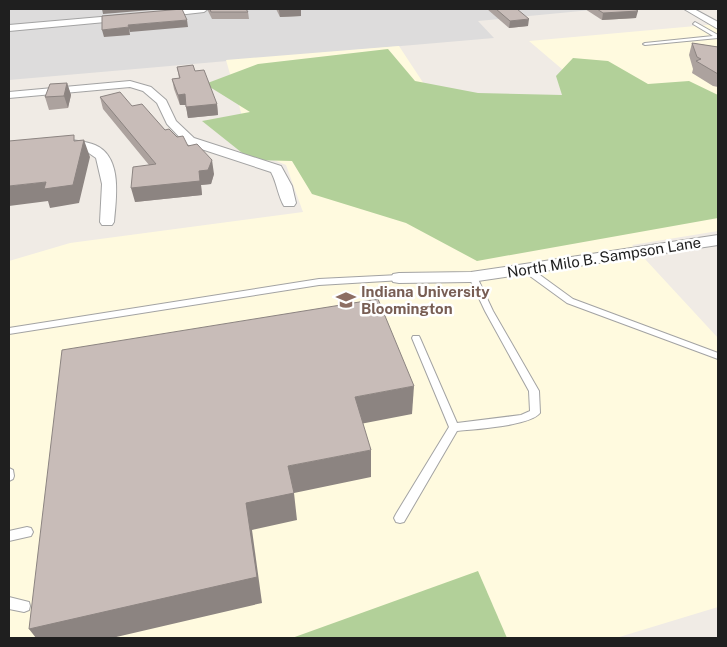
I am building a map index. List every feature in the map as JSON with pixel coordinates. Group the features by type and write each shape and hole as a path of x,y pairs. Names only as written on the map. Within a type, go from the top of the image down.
{"street":[{"path":"153,15 204,9"},
{"path":"688,9 718,26"},
{"path":"9,28 134,17"},
{"path":"9,95 130,84 147,88 162,102 171,122 190,141 276,169 285,186 289,203"},
{"path":"47,140 84,146 95,150 101,157 108,176 106,222"},
{"name":"North Milo B. Sampson Lane","path":"399,278 473,277 718,240"}],"lane":[{"path":"645,44 718,37 695,23"},
{"path":"526,269 570,301 718,356"},
{"path":"454,426 522,418 535,413 534,391 489,311 473,277"},
{"path":"9,331 319,282 399,278"},
{"path":"416,338 454,426"},
{"path":"400,518 454,426"},
{"path":"9,536 28,532"},
{"path":"9,603 24,606"}],"shaded area":[{"path":"9,9 602,9 478,21 494,38 9,80"},
{"name":"Indiana University Bloomington","path":"718,24 718,231 632,245 718,338 718,607 616,638 9,638 9,261 70,243 303,212 286,165 252,151 226,60 399,46 449,122 603,104 529,41"}],"green space":[{"path":"388,49 415,81 478,93 562,95 556,76 573,58 608,61 648,84 689,81 718,95 718,218 477,261 406,223 312,194 292,161 251,160 202,121 250,112 205,84 258,64"},
{"path":"478,571 507,638 292,638"}],"building":[{"path":"182,9 187,20 128,25 129,27 102,30 102,16"},
{"path":"210,9 246,9 248,12 211,12"},
{"path":"496,9 517,9 529,19 510,21"},
{"path":"597,9 635,9 638,11 603,13"},
{"path":"692,43 718,47 718,74 696,61 701,59 697,57"},
{"path":"193,65 195,71 204,70 217,104 186,107 185,94 178,95 172,79 180,78 177,67"},
{"path":"67,83 64,96 45,97 50,84"},
{"path":"120,92 132,106 142,104 165,130 169,129 177,137 183,136 188,146 197,144 212,160 208,170 199,171 200,181 131,188 133,167 156,164 100,97"},
{"path":"74,135 74,141 84,140 73,185 44,189 46,182 9,186 9,141"},
{"path":"378,299 414,386 355,397 371,450 288,466 294,493 246,503 257,577 29,629 62,350"}],"place":[{"name":"Indiana University Bloomington","path":"346,300"}]}
